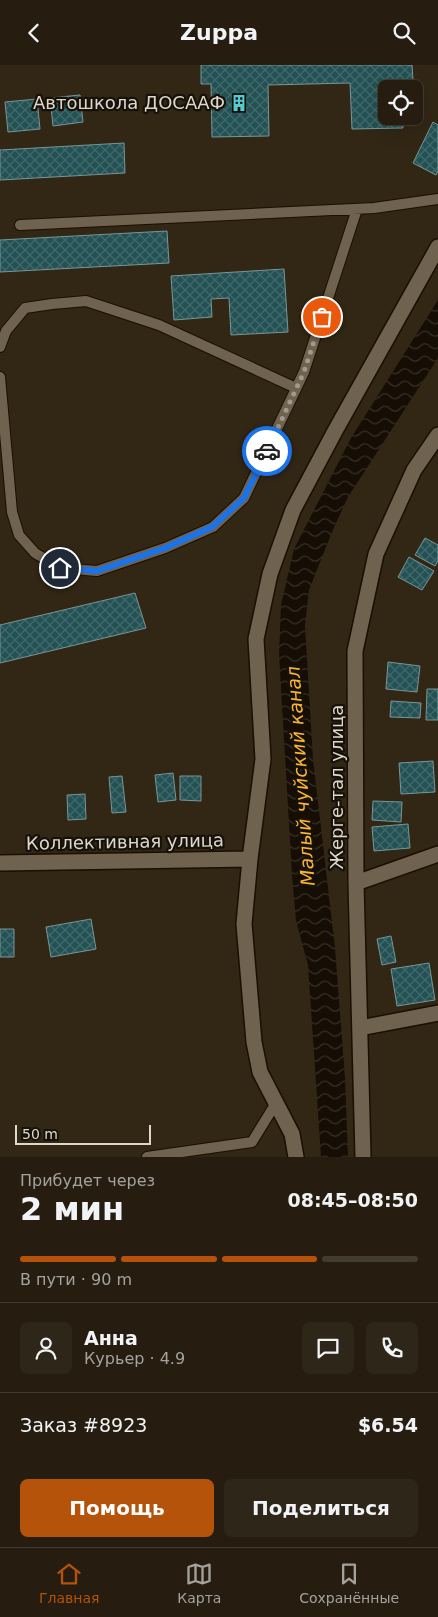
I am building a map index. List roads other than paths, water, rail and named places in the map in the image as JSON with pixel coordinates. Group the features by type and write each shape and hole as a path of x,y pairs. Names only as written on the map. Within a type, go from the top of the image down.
{"street":[{"path":"296,1157 292,1134 260,1072 254,1042 244,924 250,859 264,759 256,639 270,573 293,510 334,431 438,247"},
{"name":"Жерге-тал улица","path":"363,1157 356,883 355,651 376,554 414,469 438,435"},
{"path":"356,883 438,854"},
{"name":"Коллективная улица","path":"0,863 250,859"},
{"path":"360,1027 438,1013"}],"lane":[{"path":"20,225 374,208 438,199"},
{"path":"0,377 12,512 19,535 35,553 60,568 97,571 165,548 212,527 244,498 304,372 357,209"},
{"path":"0,347 6,331 24,308 86,301 159,325 296,388"},
{"path":"147,1157 252,1142 276,1103"}],"water":[{"name":"Малый чуйский канал","path":"438,300 438,358 348,497 309,590 305,625 313,759 335,948 345,1078 348,1157 321,1157 308,965 296,921 292,875 279,654 281,605 294,549 351,438"}],"place":[{"name":"Автошкола ДОСААФ","path":"239,103"}]}
